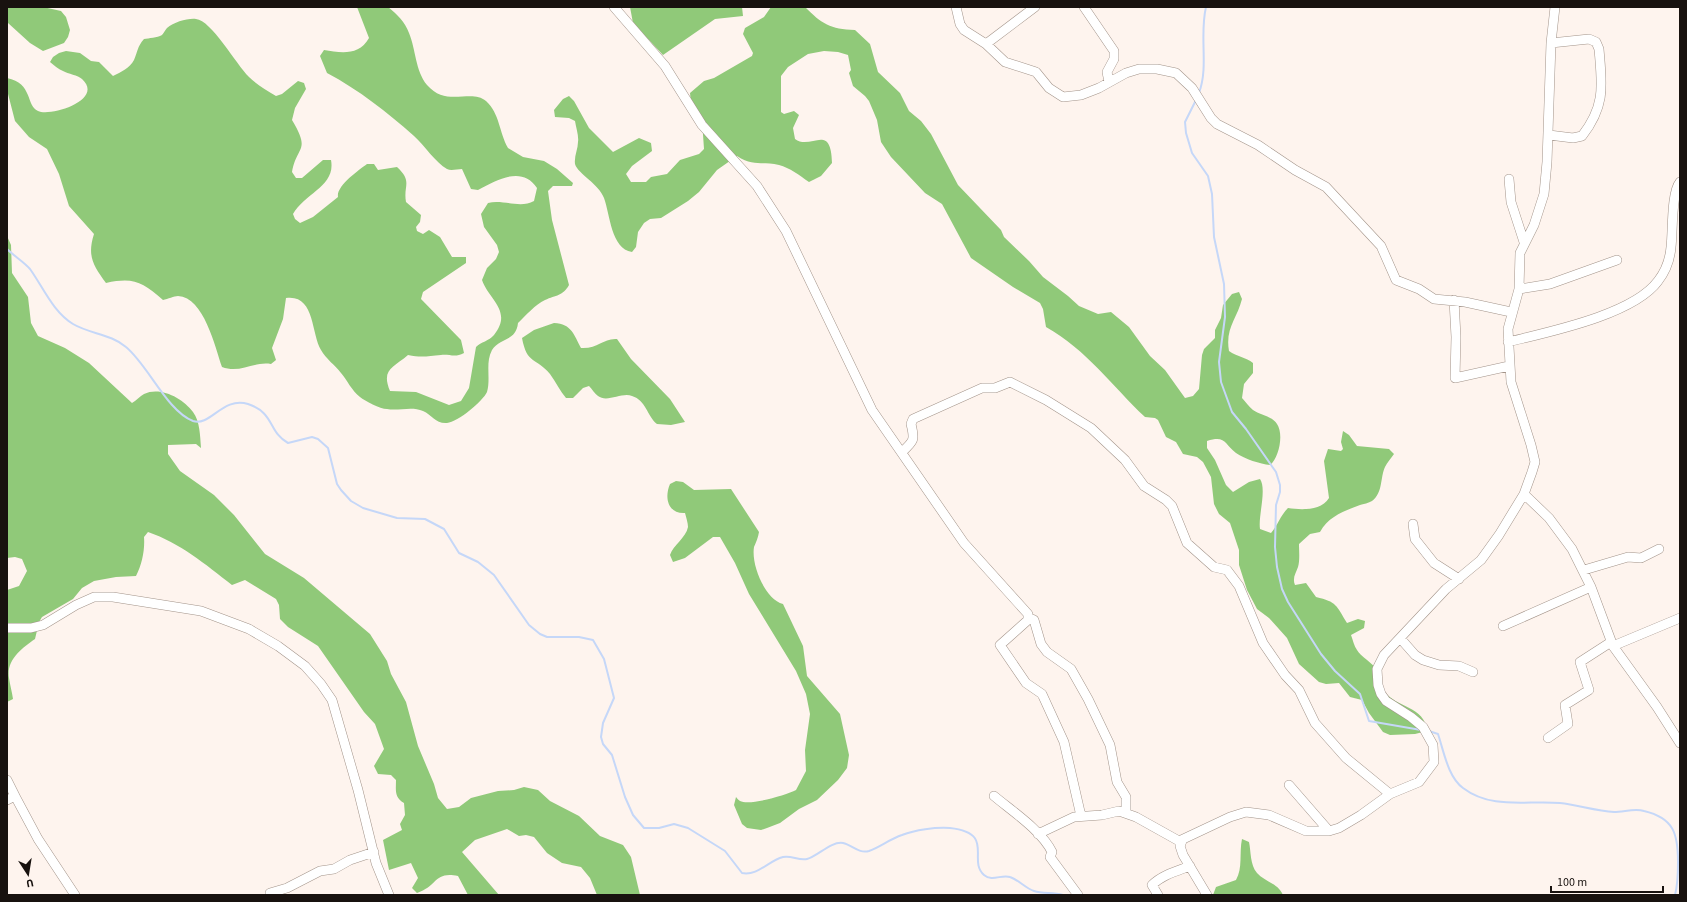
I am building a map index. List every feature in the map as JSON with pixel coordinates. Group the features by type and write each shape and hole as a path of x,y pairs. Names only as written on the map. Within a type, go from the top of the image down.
{"street":[{"path":"614,7 665,66 702,125 757,186 786,231 868,404 964,543 1028,614 1028,618"},
{"path":"956,7 958,20 962,28 986,44 1005,62 1036,72 1049,88 1063,97 1081,95 1126,73 1139,69 1157,69 1176,73 1192,88 1217,124 1258,145 1295,170 1326,187 1381,246 1396,280 1419,289 1434,299 1454,300 1512,312"},
{"path":"986,44 1035,7"},
{"path":"1084,7 1114,51 1114,59 1107,72 1110,82"},
{"path":"1038,834 1074,817 1102,815 1119,811 1126,812 1172,838 1182,841 1230,817 1246,812 1269,815 1306,831 1329,831 1356,818 1390,794 1419,782 1430,769 1435,756 1433,745 1423,727 1415,719 1386,701 1378,685 1377,669 1380,661 1446,589 1481,560 1496,540 1524,494 1535,462 1523,417 1511,382 1508,329 1519,289 1519,258 1524,242 1534,225 1544,194 1549,135 1551,43 1555,7"},
{"path":"1549,135 1573,138 1582,136 1596,115 1601,93 1601,73 1596,42 1589,39 1551,43"},
{"path":"1509,179 1510,202 1524,242"},
{"path":"1508,342 1614,311 1637,299 1658,282 1665,270 1671,249 1676,188 1680,182"},
{"path":"1519,289 1550,284 1617,260"},
{"path":"1454,300 1456,336 1455,378 1509,366"},
{"path":"902,452 913,441 911,422 913,419 982,388 996,388 1010,382 1046,400 1091,428 1125,460 1144,486 1163,497 1172,506 1187,543 1214,567 1227,570 1239,586 1246,599 1263,643 1285,675 1299,690 1315,722 1346,758 1390,794"},
{"path":"1524,494 1553,523 1572,549 1584,570 1612,644 1680,742"},
{"path":"1413,524 1415,539 1434,563 1459,578"},
{"path":"1584,570 1628,557 1641,558 1659,549"},
{"path":"1503,626 1591,587"},
{"path":"7,628 31,628 43,625 94,597 113,597 201,611 249,629 278,646 305,666 321,684 332,700 381,877 389,895"},
{"path":"1028,618 1032,618 1035,622 1044,648 1054,658 1071,669 1088,699 1110,745 1117,782 1127,800 1126,812"},
{"path":"1028,618 1001,642 1000,646 1026,683 1042,694 1064,742 1080,816"},
{"path":"1548,738 1568,724 1565,705 1588,690 1580,662 1612,644 1680,618"},
{"path":"1400,638 1415,655 1423,660 1438,665 1459,666 1473,672"},
{"path":"7,780 11,798 75,895"},
{"path":"1289,785 1329,831"},
{"path":"994,796 1038,834 1052,850 1050,857 1078,895"},
{"path":"1182,841 1180,849 1207,895"},
{"path":"270,893 287,888 320,871 334,869 350,860 374,852"},
{"path":"1158,895 1152,885 1161,878 1190,866"}],"green space":[{"path":"7,7 43,7 61,11 66,17 70,30 68,37 64,43 43,51 30,43 8,23"},
{"path":"357,7 388,7 400,18 407,29 420,73 427,85 435,92 443,95 451,97 473,96 486,101 491,106 497,117 508,148 523,157 544,161 557,169 573,183 572,186 553,186 548,191 552,220 569,285 567,289 559,295 545,300 534,307 518,323 517,329 511,336 495,346 489,360 488,387 485,396 475,406 452,422 440,422 419,410 384,409 365,401 354,392 339,370 323,353 318,343 311,316 307,308 302,302 295,298 286,298 283,319 272,348 276,360 271,364 259,364 229,369 222,367 212,336 202,314 195,305 187,299 175,296 163,300 137,282 116,281 106,283 92,260 91,248 94,234 69,206 59,174 47,149 29,137 15,121 7,90 7,78 15,81 25,89 34,108 38,111 44,112 63,109 81,100 87,94 87,87 82,79 61,70 50,62 53,57 66,51 80,53 91,61 99,62 113,76 125,70 132,63 144,39 160,36 173,24 189,19 202,21 209,27 249,77 258,85 276,96 282,94 298,81 304,83 306,89 295,108 292,120 298,130 302,143 292,172 296,178 302,178 323,160 331,160 331,169 329,176 324,183 298,207 293,214 295,219 300,223 313,217 338,197 338,193 344,183 367,164 374,164 378,170 397,167 405,176 406,202 421,215 420,222 416,227 417,231 423,234 429,230 440,237 452,257 466,257 466,263 423,292 421,299 461,340 464,353 455,356 444,355 421,357 408,355 393,366 388,373 387,378 390,391 416,392 449,405 461,401 469,388 476,347 494,335 499,327 501,319 498,306 482,280 487,268 496,259 499,252 497,245 484,227 481,214 488,203 500,202 523,204 534,201 537,188 531,181 524,177 517,176 501,179 478,190 471,189 462,169 447,169 394,118 361,94 327,73 320,56 324,50 349,52 360,48 369,38"},
{"path":"630,7 742,7 743,16 715,19 663,55 633,23"},
{"path":"771,7 805,7 816,18 833,27 855,30 870,44 878,72 900,93 909,111 921,121 931,134 958,185 1001,230 1004,237 1043,277 1079,306 1098,314 1111,312 1129,327 1150,356 1165,370 1185,398 1193,396 1199,389 1202,355 1204,349 1215,338 1215,330 1221,318 1223,305 1232,294 1239,292 1242,299 1230,330 1228,343 1229,351 1253,363 1253,373 1244,384 1242,398 1253,410 1275,421 1279,428 1280,446 1276,457 1270,465 1253,461 1236,453 1224,441 1218,439 1207,441 1207,448 1215,460 1226,485 1233,492 1249,482 1260,479 1262,483 1263,496 1260,529 1271,533 1288,508 1310,509 1321,505 1329,498 1324,461 1328,449 1341,451 1343,449 1341,442 1343,431 1349,435 1357,446 1389,449 1394,454 1383,471 1380,490 1376,498 1371,502 1354,507 1337,515 1324,526 1320,532 1310,534 1299,544 1299,562 1294,582 1295,585 1306,583 1316,597 1335,605 1347,623 1358,619 1365,621 1364,628 1351,635 1354,645 1361,655 1378,671 1384,691 1389,697 1416,712 1425,723 1427,731 1415,734 1390,735 1383,732 1369,713 1362,700 1350,697 1339,683 1326,684 1319,682 1299,664 1287,638 1269,618 1257,609 1247,590 1239,565 1239,550 1230,523 1219,514 1214,504 1211,477 1203,462 1197,457 1183,454 1176,442 1166,437 1158,420 1155,418 1145,417 1087,357 1061,336 1046,327 1043,309 1040,303 1013,287 971,258 942,204 925,193 891,157 881,142 877,120 869,101 853,86 849,73 851,70 848,55 838,52 824,51 808,54 788,67 781,76 781,112 784,114 794,111 799,115 793,128 795,139 801,142 824,140 828,143 831,150 832,163 821,176 809,182 783,166 753,163 737,156 717,170 699,192 688,201 661,218 650,219 644,223 638,232 636,247 632,252 620,245 612,230 604,198 598,188 580,172 575,164 578,135 575,121 569,118 555,117 554,110 563,99 569,96 574,101 589,128 613,152 639,138 651,143 652,151 632,166 626,174 631,182 646,182 651,177 667,174 680,160 699,154 704,149 702,120 691,103 690,93 704,81 714,78 752,56 753,53 743,34 745,28 764,17"},
{"path":"7,236 11,245 12,273 28,297 31,323 38,336 65,348 89,363 132,403 144,394 157,391 164,392 177,398 189,407 197,420 201,448 196,444 168,445 168,454 180,471 214,495 234,515 265,554 304,578 370,634 387,661 391,674 406,702 418,746 434,784 438,798 447,809 459,807 471,798 498,791 514,790 524,787 538,790 550,801 579,816 600,836 623,845 631,857 640,895 597,895 590,878 581,867 562,863 547,853 534,837 526,835 519,836 507,829 475,840 462,852 499,895 468,895 458,876 450,875 440,877 429,887 417,893 412,888 418,878 411,863 389,870 383,840 402,830 400,824 405,815 404,803 397,796 396,780 391,775 378,774 374,766 384,749 375,724 364,712 318,646 288,627 280,619 279,605 276,599 245,580 232,585 182,548 148,532 144,537 143,557 136,576 116,577 94,581 82,588 73,599 42,617 39,622 35,639 25,646 12,660 9,678 13,699 7,702 7,590 19,586 27,571 22,559 15,557 7,558"},
{"path":"554,323 569,328 581,348 592,347 608,340 617,339 631,359 670,399 685,422 671,425 657,424 637,398 624,395 602,398 589,386 583,388 573,398 566,398 550,374 529,357 524,347 522,338 534,330"},
{"path":"676,481 683,482 694,490 731,489 759,532 754,547 757,572 770,596 783,604 803,646 807,676 840,714 849,755 847,768 838,780 817,800 799,809 780,823 761,830 747,828 742,824 734,805 736,797 740,801 752,802 777,797 796,790 806,771 805,750 810,714 806,694 796,671 749,594 735,563 720,537 713,537 685,558 673,562 670,555 685,535 688,527 685,513 675,511 669,504 667,495 668,489 670,484"},
{"path":"1242,839 1249,842 1252,862 1257,873 1275,885 1283,895 1213,895 1216,887 1236,880 1240,865"}],"waterway":[{"path":"1199,93 1202,83 1204,62 1203,29 1206,7"},
{"path":"1196,100 1185,122 1186,133 1192,153 1208,176 1212,194 1214,237 1224,284 1225,317 1219,362 1221,382 1232,412 1246,429 1276,472 1280,485 1280,492 1276,505 1275,547 1277,567 1282,589 1288,602 1321,654 1335,671 1360,694 1369,721 1421,730"},
{"path":"7,249 30,269 54,306 66,319 86,330 114,339 126,347 142,365 166,398 184,416 193,421 199,422 231,404 248,404 263,412 277,434 288,443 312,437 318,439 328,448 337,484 351,501 363,508 397,518 425,519 444,529 459,553 478,562 494,575 529,625 540,634 547,637 579,637 593,640 604,659 614,698 603,723 601,737 603,744 612,755 625,797 633,815 644,828 659,828 674,824 688,828 725,851 742,873 753,872 783,857 807,859 829,846 838,843 843,843 865,852 907,833 932,828 950,828 964,831 972,835 978,848 978,862 980,869 987,877 994,878 1007,876 1034,891 1063,895"},
{"path":"1429,731 1438,734 1447,764 1458,783 1474,795 1498,802 1560,803 1614,812 1641,810 1662,818 1672,829 1677,843 1678,874 1675,895"}]}
